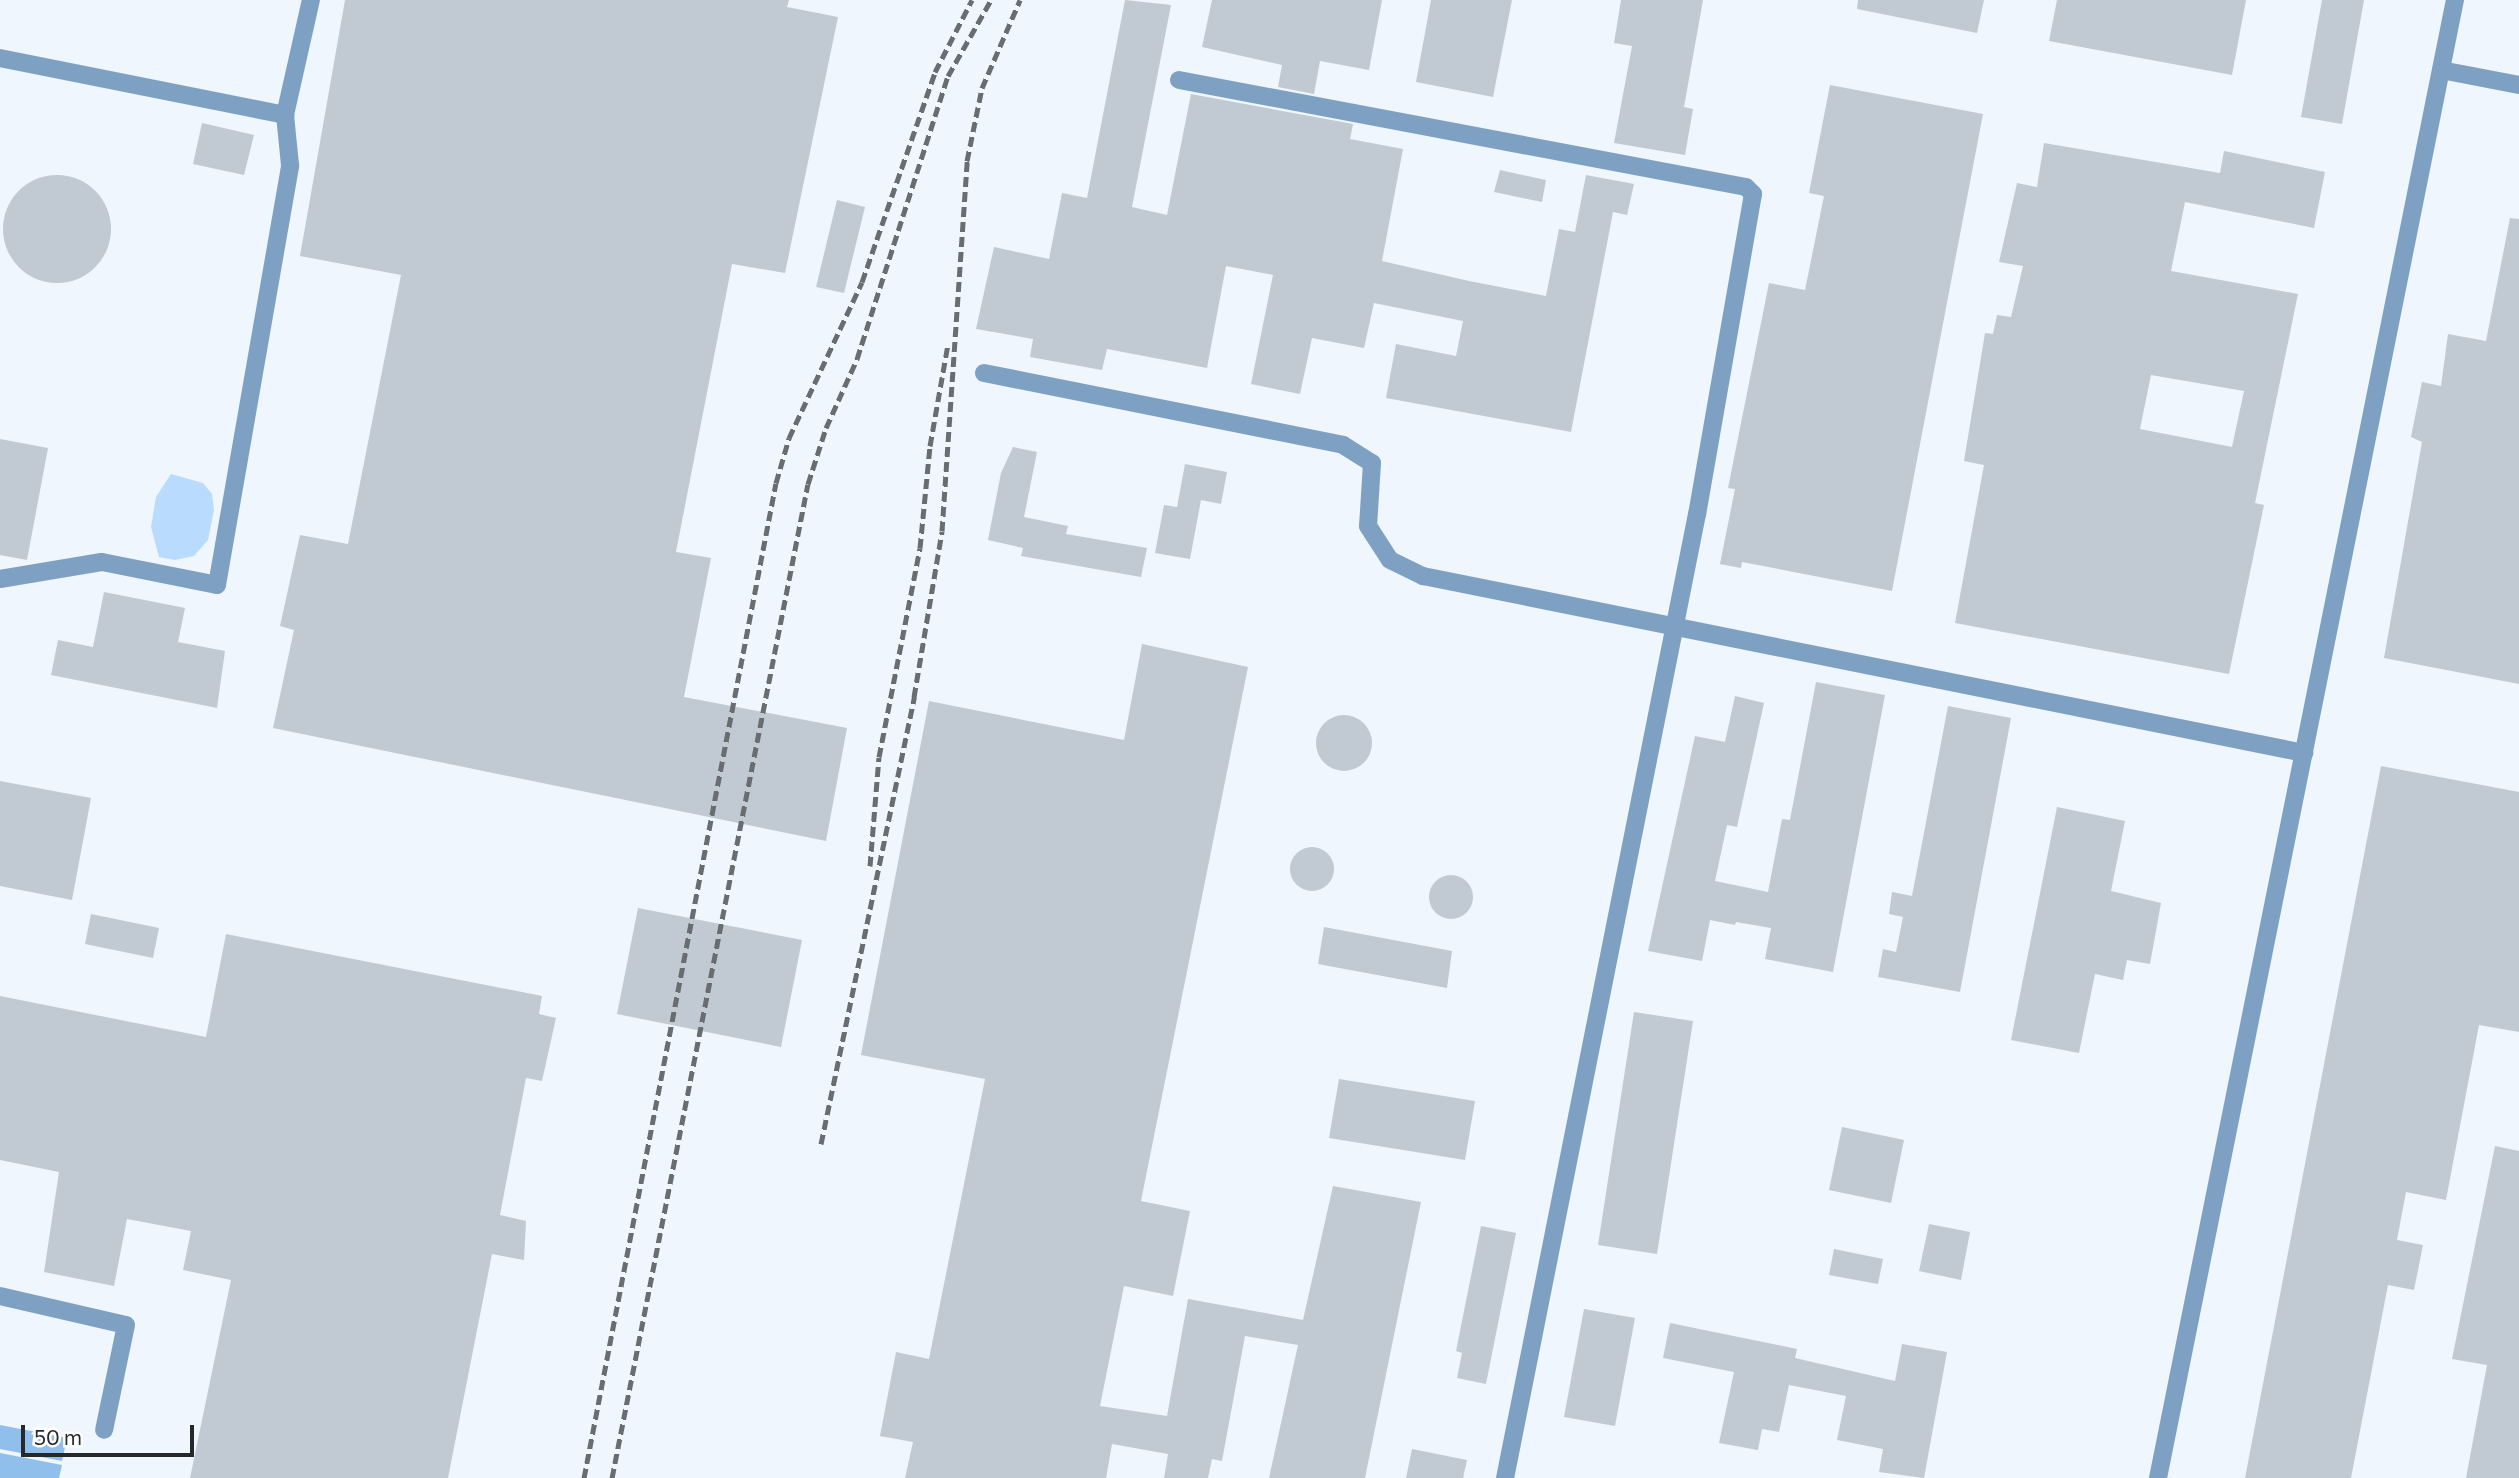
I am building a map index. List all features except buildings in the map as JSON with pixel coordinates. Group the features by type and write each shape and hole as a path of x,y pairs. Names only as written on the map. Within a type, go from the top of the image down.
{"lane":[{"path":"0,579 102,562 218,584 290,165 285,115 311,0"},
{"path":"2158,1478 2455,0"},
{"path":"0,58 285,115"},
{"path":"2441,70 2519,85"},
{"path":"1179,80 1746,187 1753,194 1697,514 1671,626 1505,1478"},
{"path":"984,373 1343,445 1372,463 1368,526 1390,560 1423,576 2304,752"},
{"path":"0,1296 126,1325 104,1430"}],"shaded area":[{"path":"171,474 203,483 212,494 214,510 208,540 194,556 175,560 159,557 151,527 156,497"},
{"path":"0,1425 67,1438 62,1461 0,1449"},
{"path":"0,1453 62,1465 59,1478 0,1478"}],"railway":[{"path":"584,1478 776,483 789,438 862,282 935,72 972,0"},
{"path":"612,1478 808,484 826,428 857,359 948,76 991,0"},
{"path":"821,1144 914,697 942,531 967,161 982,88 1020,0"},
{"path":"870,866 879,757 920,548 930,446 948,344"}]}
